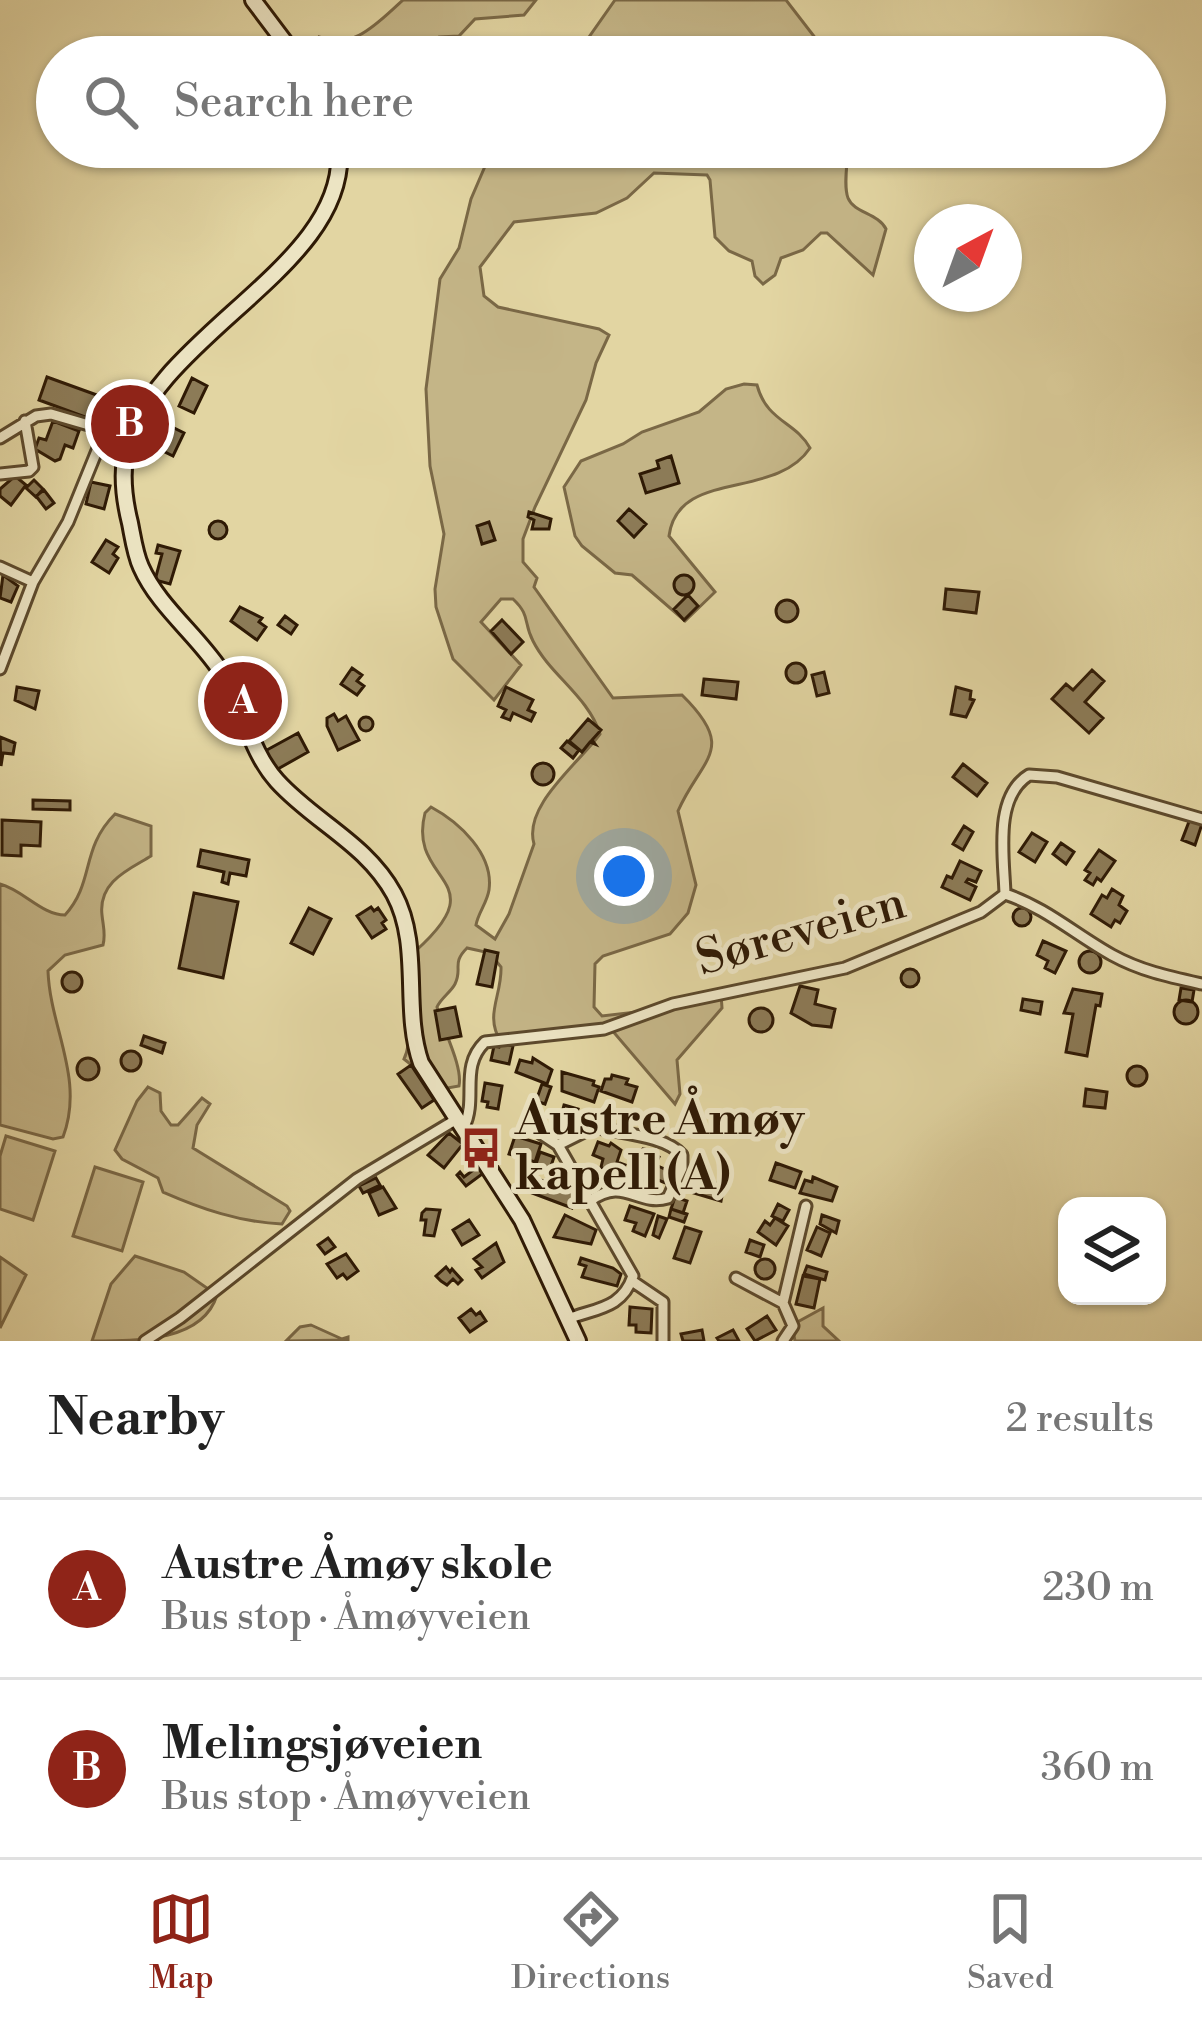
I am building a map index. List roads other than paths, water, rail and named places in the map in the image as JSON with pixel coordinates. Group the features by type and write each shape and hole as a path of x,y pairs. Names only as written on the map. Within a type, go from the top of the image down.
{"main road":[{"path":"254,0 281,36"},
{"path":"337,168 335,187 313,230 166,376 146,403 130,437 124,494 141,567 224,676 274,778 351,841 390,887 407,932 416,1049 437,1092 522,1220 578,1341"}],"street":[{"path":"0,438 25,421 51,414 130,437"},
{"path":"0,474 33,467 25,421"},
{"path":"0,669 33,582 68,522 105,431"},
{"path":"0,567 33,582"},
{"path":"1202,819 1057,777 1029,775 1015,787 1006,807 1006,894 1032,904 1145,971 1202,984"},
{"name":"Søreveien","path":"460,1123 470,1114 470,1064 485,1042 604,1029 674,1004 844,968 981,912 1006,894"},
{"path":"145,1341 357,1179 460,1123"},
{"path":"558,1145 594,1127 662,1140 682,1155 682,1168 668,1198 655,1201 612,1190 590,1201"},
{"path":"537,1131 558,1145 631,1270 632,1281 625,1293 600,1312 568,1319"},
{"path":"783,1304 806,1206"},
{"path":"736,1278 783,1304 793,1326 783,1341"},
{"path":"632,1281 663,1302 663,1341"}],"place":[{"name":"Melingsjøveien","path":"130,424"},
{"name":"Austre Åmøy skole","path":"243,701"},
{"name":"Austre Åmøy kapell (A)","path":"481,1148"}]}
